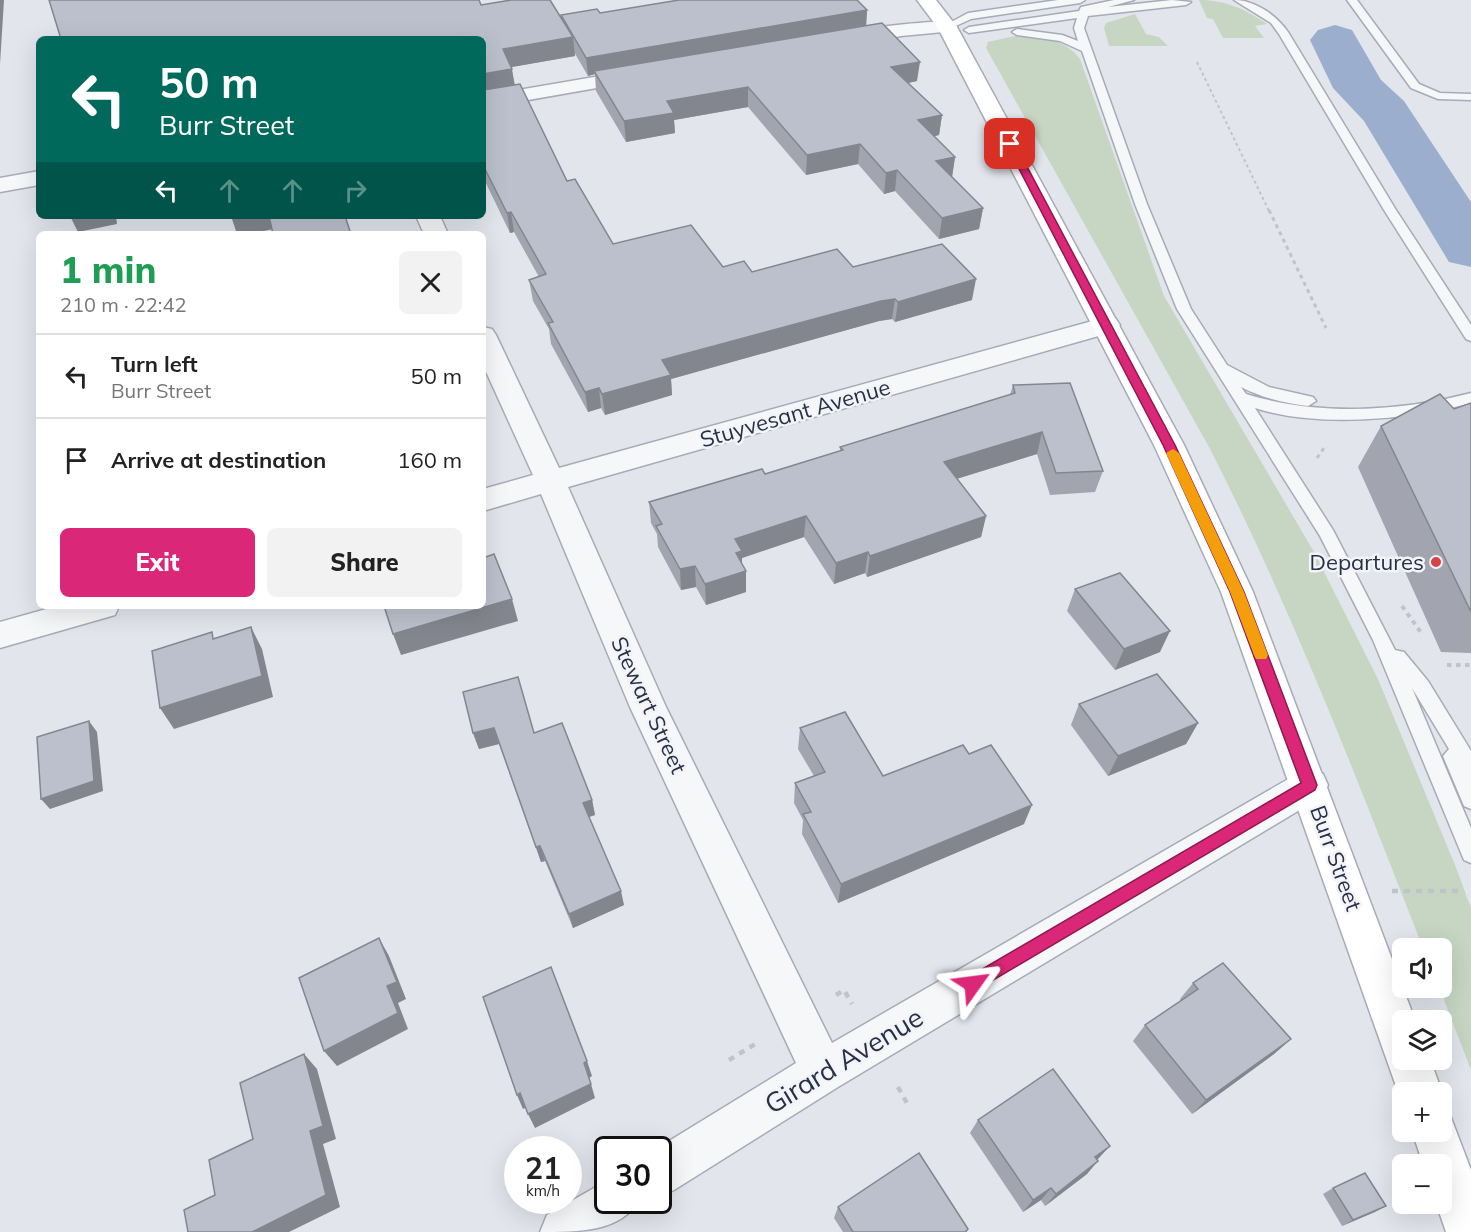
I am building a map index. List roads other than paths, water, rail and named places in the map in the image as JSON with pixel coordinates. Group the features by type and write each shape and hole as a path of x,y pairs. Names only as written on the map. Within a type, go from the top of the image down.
{"main road":[{"name":"Burr Street","path":"926,0 958,29 1169,445 1237,592 1310,785 1392,1015"},
{"path":"1438,1142 1470,1232"}],"street":[{"path":"824,44 901,30 958,29"},
{"path":"486,101 655,72"},
{"path":"0,185 36,179"},
{"name":"Stuyvesant Avenue","path":"486,499 1107,325"},
{"name":"Stewart Street","path":"486,342 550,481 648,707 823,1072"},
{"path":"0,635 92,609"},
{"name":"Girard Avenue","path":"672,1165 823,1072 1310,785"},
{"path":"564,1232 594,1214"}],"lane":[{"path":"958,29 968,16 1080,0"},
{"path":"1129,0 1090,7 1081,15 1079,28 1141,204 1184,309 1238,397 1317,516 1382,640 1471,853"},
{"path":"1239,0 1275,21 1284,34 1390,210 1471,336"},
{"path":"1352,0 1415,86 1438,96 1471,97"},
{"path":"958,29 1186,2"},
{"path":"958,29 1041,33 1071,40 1086,49"},
{"path":"1220,366 1254,387 1288,399 1375,410"},
{"path":"1238,397 1293,412 1441,406 1471,398"},
{"path":"1382,640 1421,686 1471,770"},
{"path":"1436,712 1471,800"}],"waterway":[{"path":"1335,40 1359,88 1385,112 1471,249"}],"place":[{"name":"Departures","path":"1436,562"}]}
